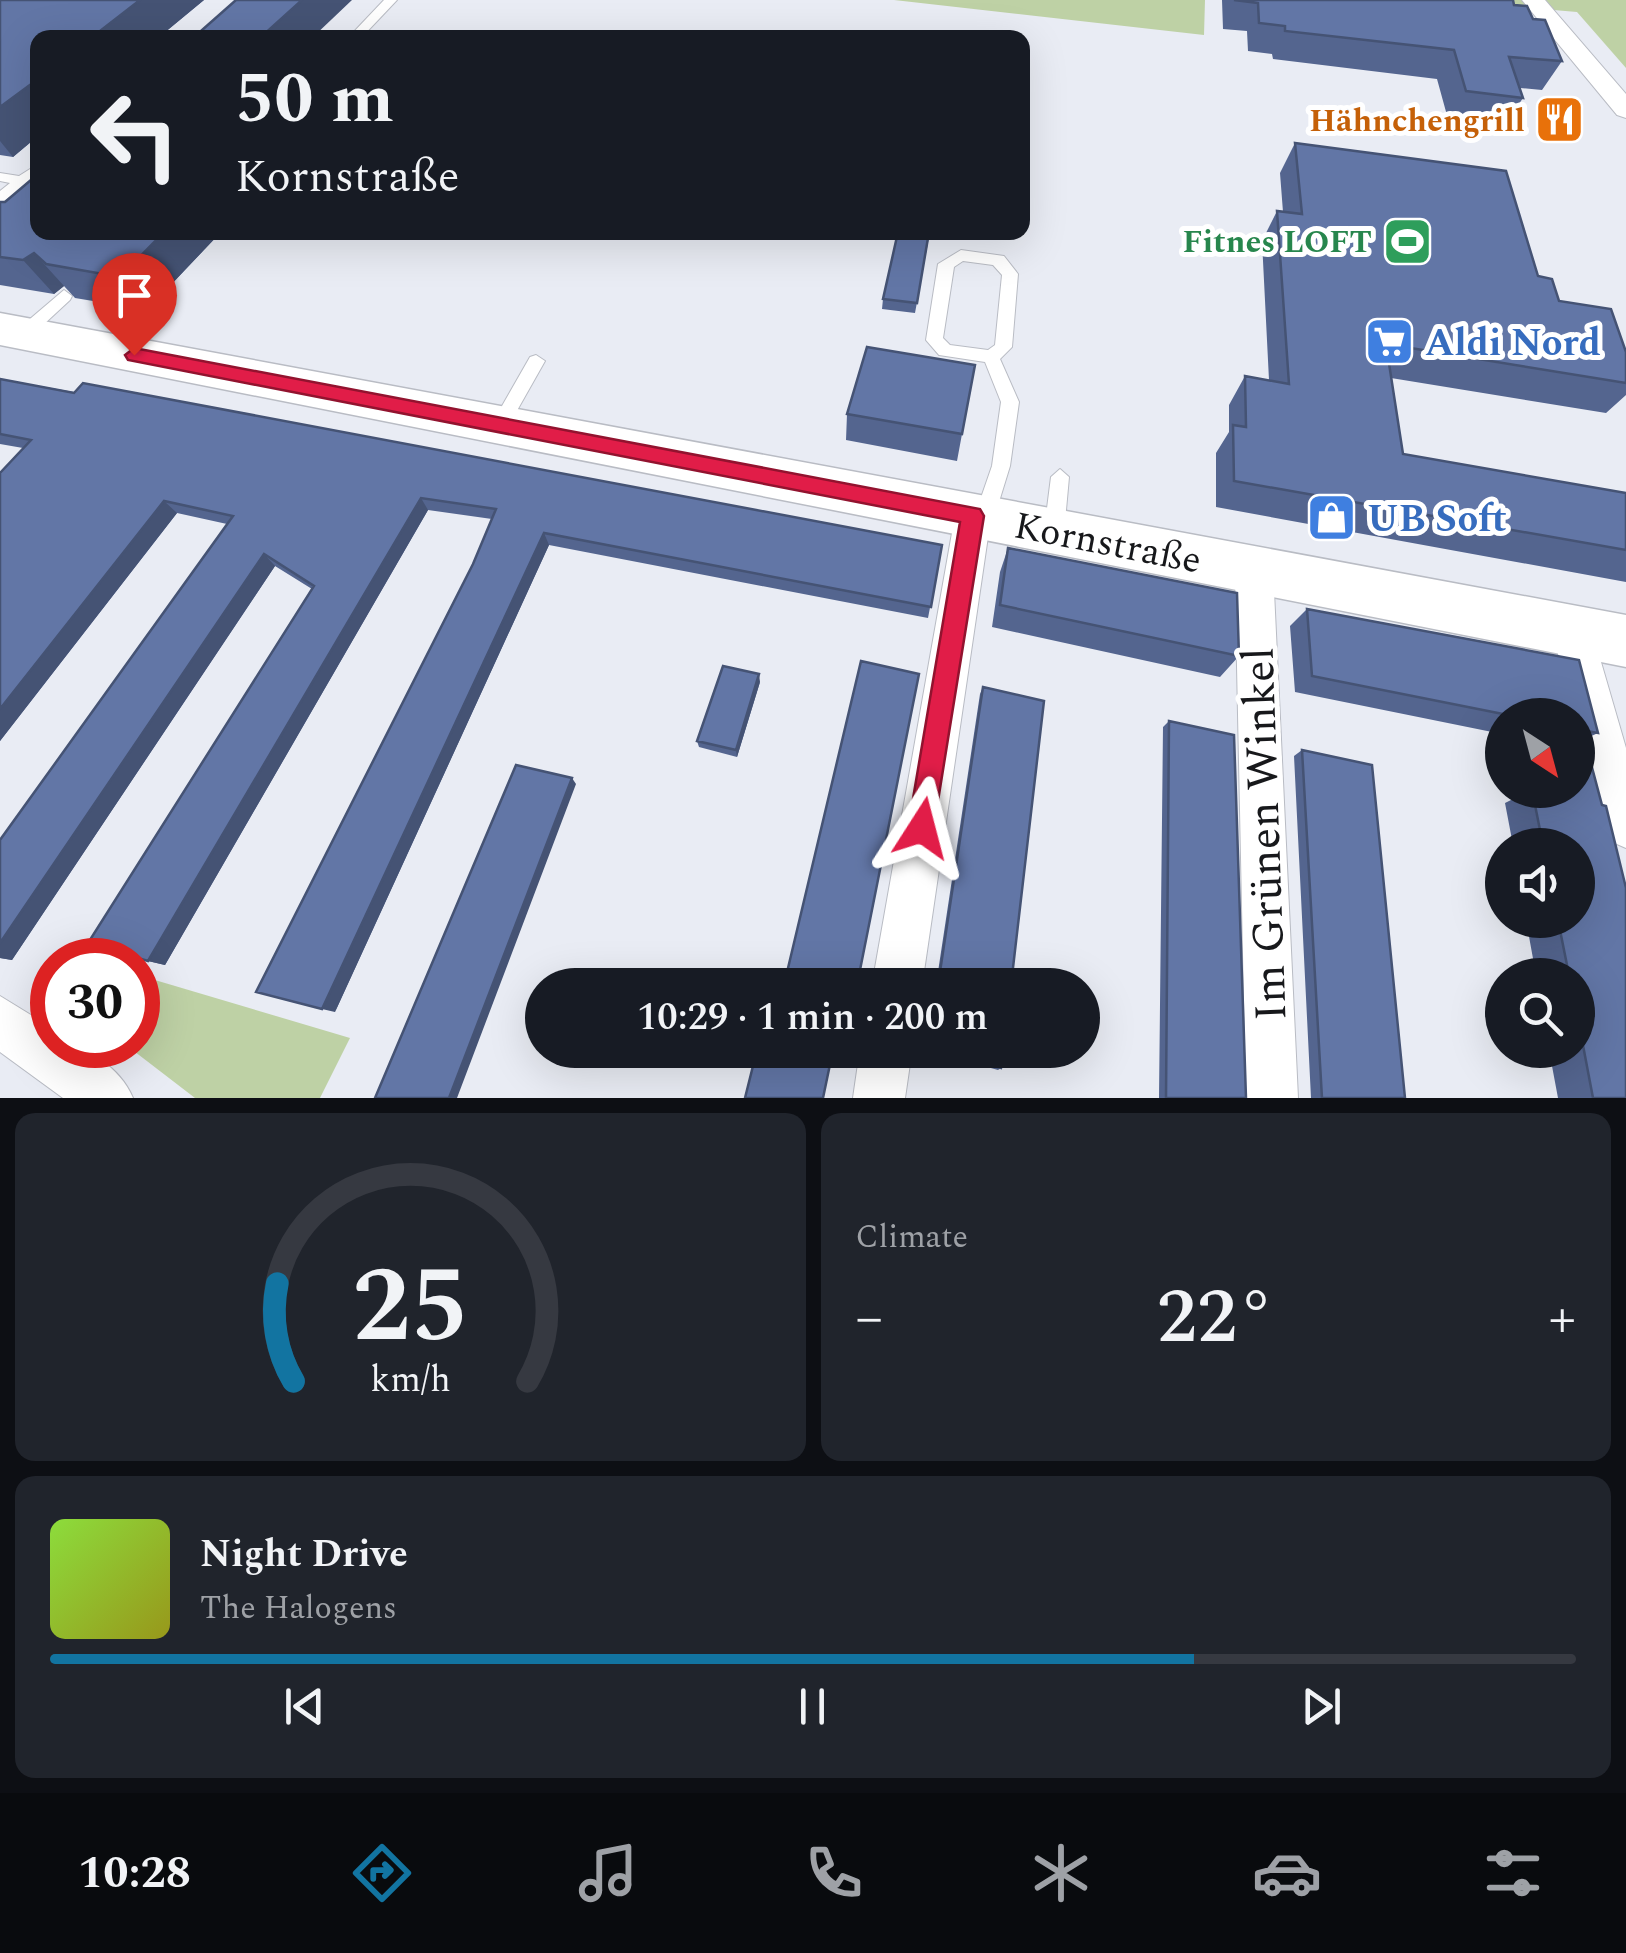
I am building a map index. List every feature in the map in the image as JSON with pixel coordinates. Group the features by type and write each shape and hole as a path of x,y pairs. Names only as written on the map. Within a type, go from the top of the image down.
{"street":[{"path":"1534,0 1626,110"},
{"name":"Kornstraße","path":"12,332 1626,641"},
{"path":"900,968 978,517"},
{"name":"Im Grünen Winkel","path":"1254,570 1272,1098"},
{"path":"1572,631 1626,825"},
{"path":"0,1022 106,1098"},
{"path":"878,1098 883,1068"}],"lane":[{"path":"362,30 391,0"},
{"path":"0,199 30,174"},
{"path":"0,177 22,180"},
{"path":"960,254 998,260 1010,274 1003,346 990,357 946,350 934,340 946,264 960,254"},
{"path":"12,332 64,296"},
{"path":"978,517 1001,466 1010,402 990,357"},
{"path":"500,425 536,361"},
{"path":"1054,532 1060,476"}],"green space":[{"path":"894,0 1205,0 1204,35"},
{"path":"1437,0 1626,0 1626,68 1577,12"},
{"path":"160,982 350,1038 320,1098 195,1098 156,1068 160,1068"}],"building":[{"path":"0,0 140,0 101,30 30,30 30,85 0,107"},
{"path":"236,0 302,0 269,30 202,30"},
{"path":"1234,0 1513,0 1514,5 1527,6 1533,19 1545,20 1562,61 1509,57 1523,98 1466,91 1454,50 1285,31 1285,26 1259,23 1258,3"},
{"path":"1295,143 1506,171 1538,276 1552,279 1559,301 1611,309 1626,352 1626,383 1386,344 1403,454 1626,493 1626,550 1234,481 1233,425 1246,427 1245,376 1289,384 1277,211 1302,214"},
{"path":"30,181 30,240 156,240 120,277 46,264 34,253 23,260 0,257 0,202"},
{"path":"896,240 928,240 917,303 883,299"},
{"path":"867,347 975,365 962,434 847,414"},
{"path":"0,379 74,393 83,383 942,545 931,607 544,533 322,1009 256,992 473,564 496,509 421,498 160,941 91,938 314,586 264,554 0,943 0,840 233,516 164,501 0,709 0,473 31,440 0,434"},
{"path":"1008,548 1237,593 1239,656 1000,605"},
{"path":"1307,609 1579,660 1589,698 1485,698 1485,710 1312,676"},
{"path":"861,661 919,674 860,968 788,968"},
{"path":"723,666 759,674 736,750 697,741"},
{"path":"983,687 1044,701 1013,968 941,968"},
{"path":"1169,721 1234,735 1246,1098 1166,1098"},
{"path":"1302,750 1372,765 1405,1098 1322,1098"},
{"path":"516,765 572,778 449,1098 375,1098"},
{"path":"1595,779 1602,805 1606,806 1626,888 1626,1098 1593,1098 1587,1068 1595,1068 1595,958 1566,958 1562,938 1595,938 1595,828 1540,828 1536,808 1595,808"},
{"path":"752,1068 829,1068 823,1098 745,1098"}],"place":[{"name":"Hähnchengrill","path":"1560,120"},
{"name":"Fitnes LOFT","path":"1407,241"},
{"name":"Aldi Nord","path":"1390,342"},
{"name":"UB Soft","path":"1332,518"}],"route":[{"path":"134,355 972,516 922,828"}]}
